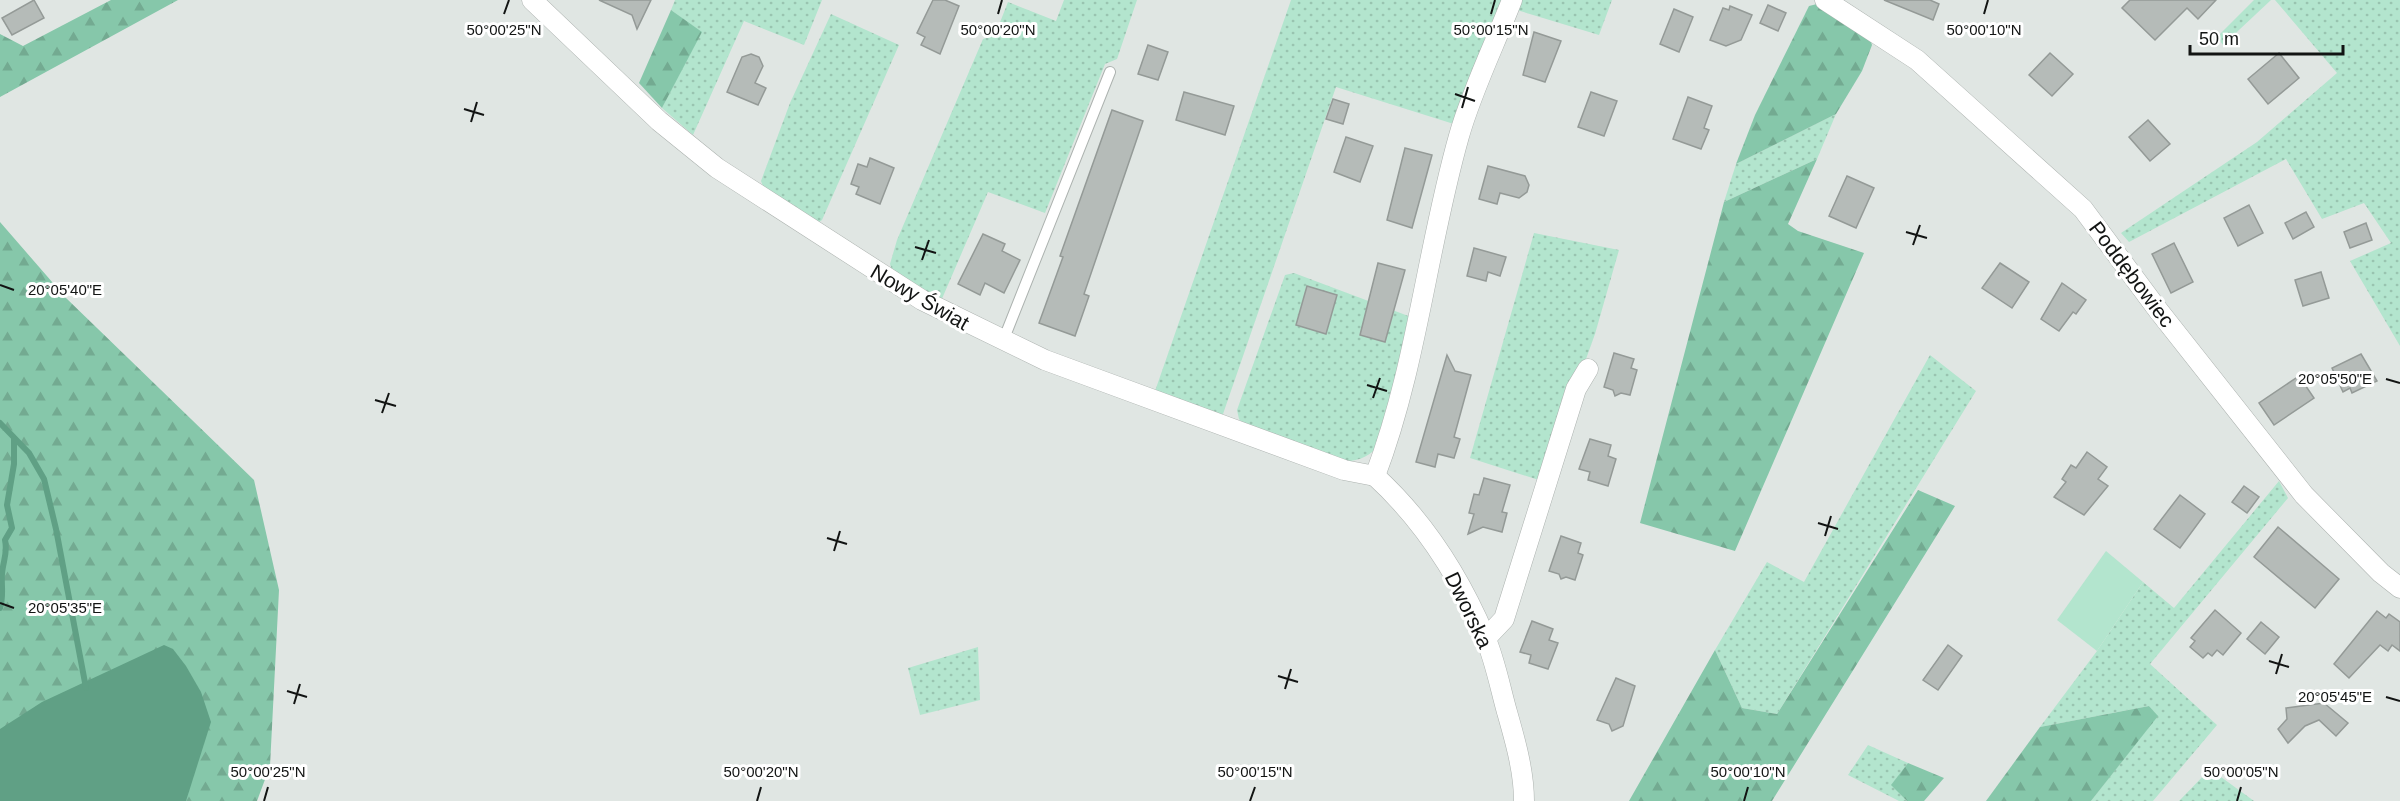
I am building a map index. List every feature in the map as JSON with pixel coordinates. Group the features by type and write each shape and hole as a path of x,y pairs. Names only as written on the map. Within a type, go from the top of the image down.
{"street":[{"name":"Nowy Świat","path":"532,0 659,121 717,168 885,278 1003,341 1045,360 1344,470 1376,476"},
{"path":"1376,476 1392,433 1406,376 1459,134 1512,0"},
{"name":"Poddębowiec","path":"1825,0 1917,60 2083,209 2158,310 2304,495 2381,573 2400,588"},
{"path":"1486,638 1504,619 1576,389 1588,369"},
{"name":"Dworska","path":"1376,476 1424,530 1448,566 1486,638 1512,732 1524,788 1524,801"}],"lane":[{"path":"1003,341 1110,72"}],"shaded area":[{"path":"675,0 822,0 804,45 744,21 693,135 662,108 701,32 671,10"},
{"path":"1064,0 1137,0 1117,59 1105,64 1045,213 988,192 941,301 893,273 890,264 897,240 983,39 995,35 1008,2 1056,21"},
{"path":"1291,0 1506,0 1457,125 1336,87 1223,414 1216,415 1154,394"},
{"path":"1521,0 1612,0 1599,35 1517,10"},
{"path":"2254,0 2271,0 2223,45 2217,37"},
{"path":"2275,0 2400,0 2400,346 2350,261 2391,243 2364,203 2322,219 2286,159 2129,242 2121,233 2257,142 2337,73"},
{"path":"831,14 899,45 822,220 815,225 764,189 761,181 790,103"},
{"path":"1836,114 1817,159 1724,202 1736,164"},
{"path":"1534,233 1619,250 1595,334 1542,481 1470,458"},
{"path":"1294,273 1411,317 1389,421 1376,448 1361,458 1343,462 1245,426 1239,419 1237,410 1285,275"},
{"path":"1930,355 1976,391 1777,714 1742,708 1715,650 1767,562 1804,582"},
{"path":"2279,481 2288,498 2150,664 2217,725 2153,801 2091,801 2157,716 2149,706 2040,727 2097,651 2143,582 2174,608"},
{"path":"2106,551 2143,582 2097,651 2057,620"},
{"path":"164,645 173,649 186,666 201,692 211,722 186,801 0,801 0,729 42,702"},
{"path":"978,647 980,700 920,715 908,668"},
{"path":"1868,745 1908,763 1892,785 1907,801 1899,801 1848,775"},
{"path":"2210,769 2254,801 2179,801"}],"green space":[{"path":"111,0 178,0 0,97 0,34 23,46"},
{"path":"1821,3 1868,33 1872,45 1862,71 1836,114 1736,164 1755,115 1809,6"},
{"path":"671,10 702,32 662,108 639,83"},
{"path":"1817,159 1788,224 1798,231 1864,253 1735,551 1640,523 1724,202"},
{"path":"0,222 66,298 254,480 279,590 270,766 257,801 0,801"},
{"path":"1918,490 1955,506 1772,801 1629,801 1715,650 1742,708 1777,714"},
{"path":"2149,706 2158,716 2091,801 1986,801 2040,727"},
{"path":"1908,763 1944,778 1924,801 1907,801 1891,785"}],"building":[{"path":"34,0 44,18 12,35 2,18"},
{"path":"599,0 651,0 637,29 632,15"},
{"path":"933,0 945,0 959,6 940,54 921,45 925,37 917,33"},
{"path":"1884,0 1930,0 1939,4 1933,20"},
{"path":"2130,0 2216,0 2198,19 2187,8 2155,40 2122,8"},
{"path":"1768,5 1786,13 1778,31 1760,23"},
{"path":"1730,6 1752,15 1741,40 1726,46 1710,40 1723,8 1729,10"},
{"path":"1674,9 1693,17 1679,52 1660,44"},
{"path":"1534,32 1561,41 1545,82 1523,75"},
{"path":"1148,45 1168,52 1158,80 1138,74"},
{"path":"2050,53 2073,74 2052,96 2029,75"},
{"path":"2279,53 2299,78 2268,104 2248,79"},
{"path":"751,54 759,57 763,66 755,83 766,88 758,105 727,92 742,57"},
{"path":"1184,92 1234,106 1225,135 1176,120"},
{"path":"1591,92 1617,101 1604,136 1578,127"},
{"path":"1688,97 1712,106 1704,128 1709,130 1701,149 1673,139"},
{"path":"1333,99 1349,104 1343,124 1326,119"},
{"path":"1112,110 1143,121 1084,294 1089,296 1075,336 1039,323 1063,257 1060,256"},
{"path":"2148,120 2170,144 2150,161 2129,137"},
{"path":"1346,137 1373,146 1360,182 1334,172"},
{"path":"1405,148 1432,155 1412,228 1387,220"},
{"path":"870,158 894,168 880,204 856,194 859,187 851,184 858,164 867,167"},
{"path":"1488,166 1525,176 1529,185 1527,192 1519,198 1500,193 1497,204 1479,199"},
{"path":"1847,176 1874,188 1856,228 1829,216"},
{"path":"2249,205 2263,233 2238,246 2224,218"},
{"path":"2306,212 2314,227 2293,239 2285,223"},
{"path":"2366,223 2372,240 2350,248 2344,232"},
{"path":"983,234 1005,244 1002,251 1020,260 1004,293 985,283 980,295 958,284"},
{"path":"2174,243 2193,282 2171,293 2152,254"},
{"path":"1474,248 1506,257 1500,276 1488,272 1486,281 1467,276"},
{"path":"1378,263 1405,270 1385,342 1360,335"},
{"path":"2000,263 2029,282 2012,308 1982,288"},
{"path":"2321,272 2329,298 2303,306 2295,280"},
{"path":"2062,283 2086,300 2076,314 2073,312 2059,331 2041,319"},
{"path":"1307,286 1337,295 1326,334 1296,325"},
{"path":"1614,353 1634,359 1631,368 1637,370 1630,395 1621,393 1615,396 1613,390 1604,387"},
{"path":"2361,354 2377,381 2352,393 2350,388 2343,392 2332,368"},
{"path":"1447,355 1455,371 1471,375 1454,437 1460,439 1454,458 1438,454 1435,467 1416,462"},
{"path":"2299,376 2314,398 2274,425 2259,403"},
{"path":"1590,439 1611,445 1608,456 1616,459 1608,486 1588,480 1590,472 1579,469"},
{"path":"2087,452 2107,467 2098,479 2108,486 2084,515 2054,497 2066,482 2062,479 2071,465 2076,468"},
{"path":"1484,478 1510,485 1502,512 1507,513 1502,532 1483,527 1468,534 1474,514 1469,513 1474,494 1479,495"},
{"path":"2244,486 2259,497 2247,513 2232,502"},
{"path":"2180,495 2205,514 2180,548 2154,529"},
{"path":"2278,527 2339,579 2315,608 2254,557"},
{"path":"1561,536 1581,543 1578,553 1583,555 1575,580 1566,577 1561,579 1559,574 1549,571"},
{"path":"2215,610 2241,633 2223,655 2217,650 2212,656 2208,653 2203,658 2190,647 2195,641 2191,638"},
{"path":"2377,611 2386,618 2389,614 2400,622 2400,651 2392,645 2388,651 2380,645 2349,678 2334,664"},
{"path":"1532,621 1553,629 1549,640 1558,643 1548,669 1529,663 1531,655 1520,652"},
{"path":"2261,622 2279,637 2265,654 2247,639"},
{"path":"1948,645 1962,656 1938,690 1923,680"},
{"path":"1616,678 1635,686 1623,726 1612,731 1609,724 1597,720"},
{"path":"2324,703 2348,723 2336,736 2319,720 2305,726 2288,743 2278,729 2287,719 2286,708"}],"waterway":[{"path":"0,423 29,453 44,479 56,529 86,688"},
{"path":"0,608 5,540 12,528 7,505 14,464 14,439"}]}
